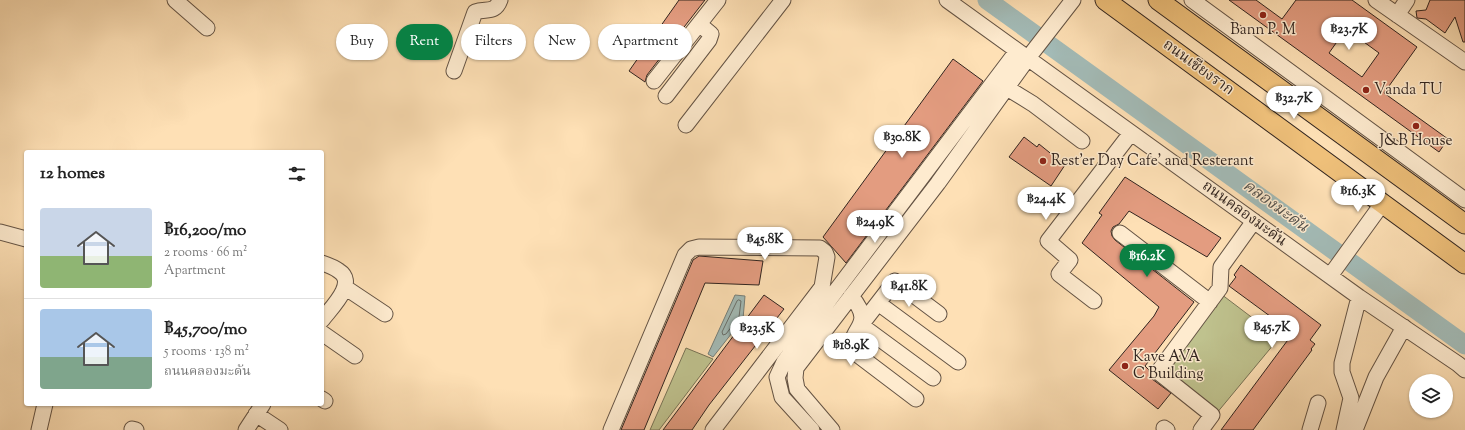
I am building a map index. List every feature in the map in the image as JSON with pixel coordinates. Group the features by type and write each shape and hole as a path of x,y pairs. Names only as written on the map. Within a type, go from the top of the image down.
{"main road":[{"name":"ถนนเชียงราก","path":"1105,0 1465,264"},
{"name":"ถนนเชียงราก","path":"1158,0 1465,224"}],"street":[{"path":"175,0 207,28"},
{"path":"454,71 475,12 493,9 500,0"},
{"path":"654,81 718,0"},
{"path":"686,125 783,0"},
{"name":"ถนนคลองมะดัน","path":"947,0 1026,54 1131,133 1254,222 1332,273 1359,297 1465,370"},
{"path":"812,430 782,396 777,377 790,365 837,296 1026,54 1055,23 1073,0"},
{"path":"1192,0 1465,200"},
{"path":"1376,0 1465,62"},
{"path":"1397,14 1407,0"},
{"path":"666,96 709,40 711,34 699,24"},
{"path":"713,430 837,296 938,183 1007,88 1026,54"},
{"path":"1007,88 1033,104 1082,141"},
{"path":"1094,301 1059,274 1070,260 1048,241 1131,133"},
{"path":"1332,273 1382,204"},
{"path":"1201,430 1212,415 1158,372 1221,285 1221,267 1254,222"},
{"path":"0,232 24,238"},
{"path":"1120,233 1210,302"},
{"path":"611,430 685,255 691,249 699,247 820,248 825,252 827,257 837,296 862,312 862,324"},
{"path":"324,264 340,271 346,279 346,288 324,320"},
{"path":"916,400 854,352 851,345 852,340 862,324 895,281 939,314"},
{"path":"346,288 385,314"},
{"path":"1344,430 1350,398 1342,372 1342,362 1359,297"},
{"path":"878,303 958,362"},
{"path":"862,324 933,378"},
{"path":"324,325 355,356"},
{"path":"1355,430 1376,377 1404,327"},
{"path":"790,365 797,389 832,430"},
{"path":"782,396 797,389"},
{"path":"1309,426 1318,403"},
{"path":"39,430 45,406"},
{"path":"246,430 260,409 280,430"}],"green space":[{"path":"1217,291 1279,338 1216,414 1156,368"},
{"path":"686,348 713,359 659,430 650,430"}],"water":[{"path":"735,295 745,296 743,319 713,357 708,354"}],"building":[{"path":"679,0 705,0 686,24 662,24"},
{"path":"1229,0 1256,0 1282,19 1296,0 1352,0 1417,47 1384,93 1448,139 1439,152","holes":["1346,29 1379,53 1362,77 1329,53"]},
{"path":"1430,0 1465,0 1465,42 1463,42 1455,17 1445,33 1426,19 1417,18 1416,11 1426,10"},
{"path":"953,59 983,81 846,263 823,237"},
{"path":"637,60 659,60 647,75 645,82 629,71"},
{"path":"1024,137 1037,147 1039,144 1065,165 1051,186 1009,157"},
{"path":"1125,177 1221,238 1207,257 1129,211 1119,224 1113,227 1111,231 1115,240 1194,302 1145,366 1149,370 1152,379 1171,393 1158,409 1109,370 1154,316 1159,307 1082,243 1102,215 1099,213"},
{"path":"699,256 763,261 759,285 705,283 644,430 621,430 693,260"},
{"path":"1241,265 1321,325 1310,340 1315,344 1311,349 1312,350 1253,430 1221,430 1293,333 1229,286 1236,277 1234,275"},
{"path":"764,295 784,309 709,405 692,430 663,430"}],"waterway":[{"name":"คลองมะดัน","path":"987,0 1465,345"}],"place":[{"name":"Bann P. M","path":"1263,15"},
{"name":"Vanda TU","path":"1366,90"},
{"name":"J&B House","path":"1416,126"},
{"name":"Rest'er Day Cafe' and Resterant","path":"1043,161"},
{"name":"Kave AVA C Building","path":"1125,366"}]}
